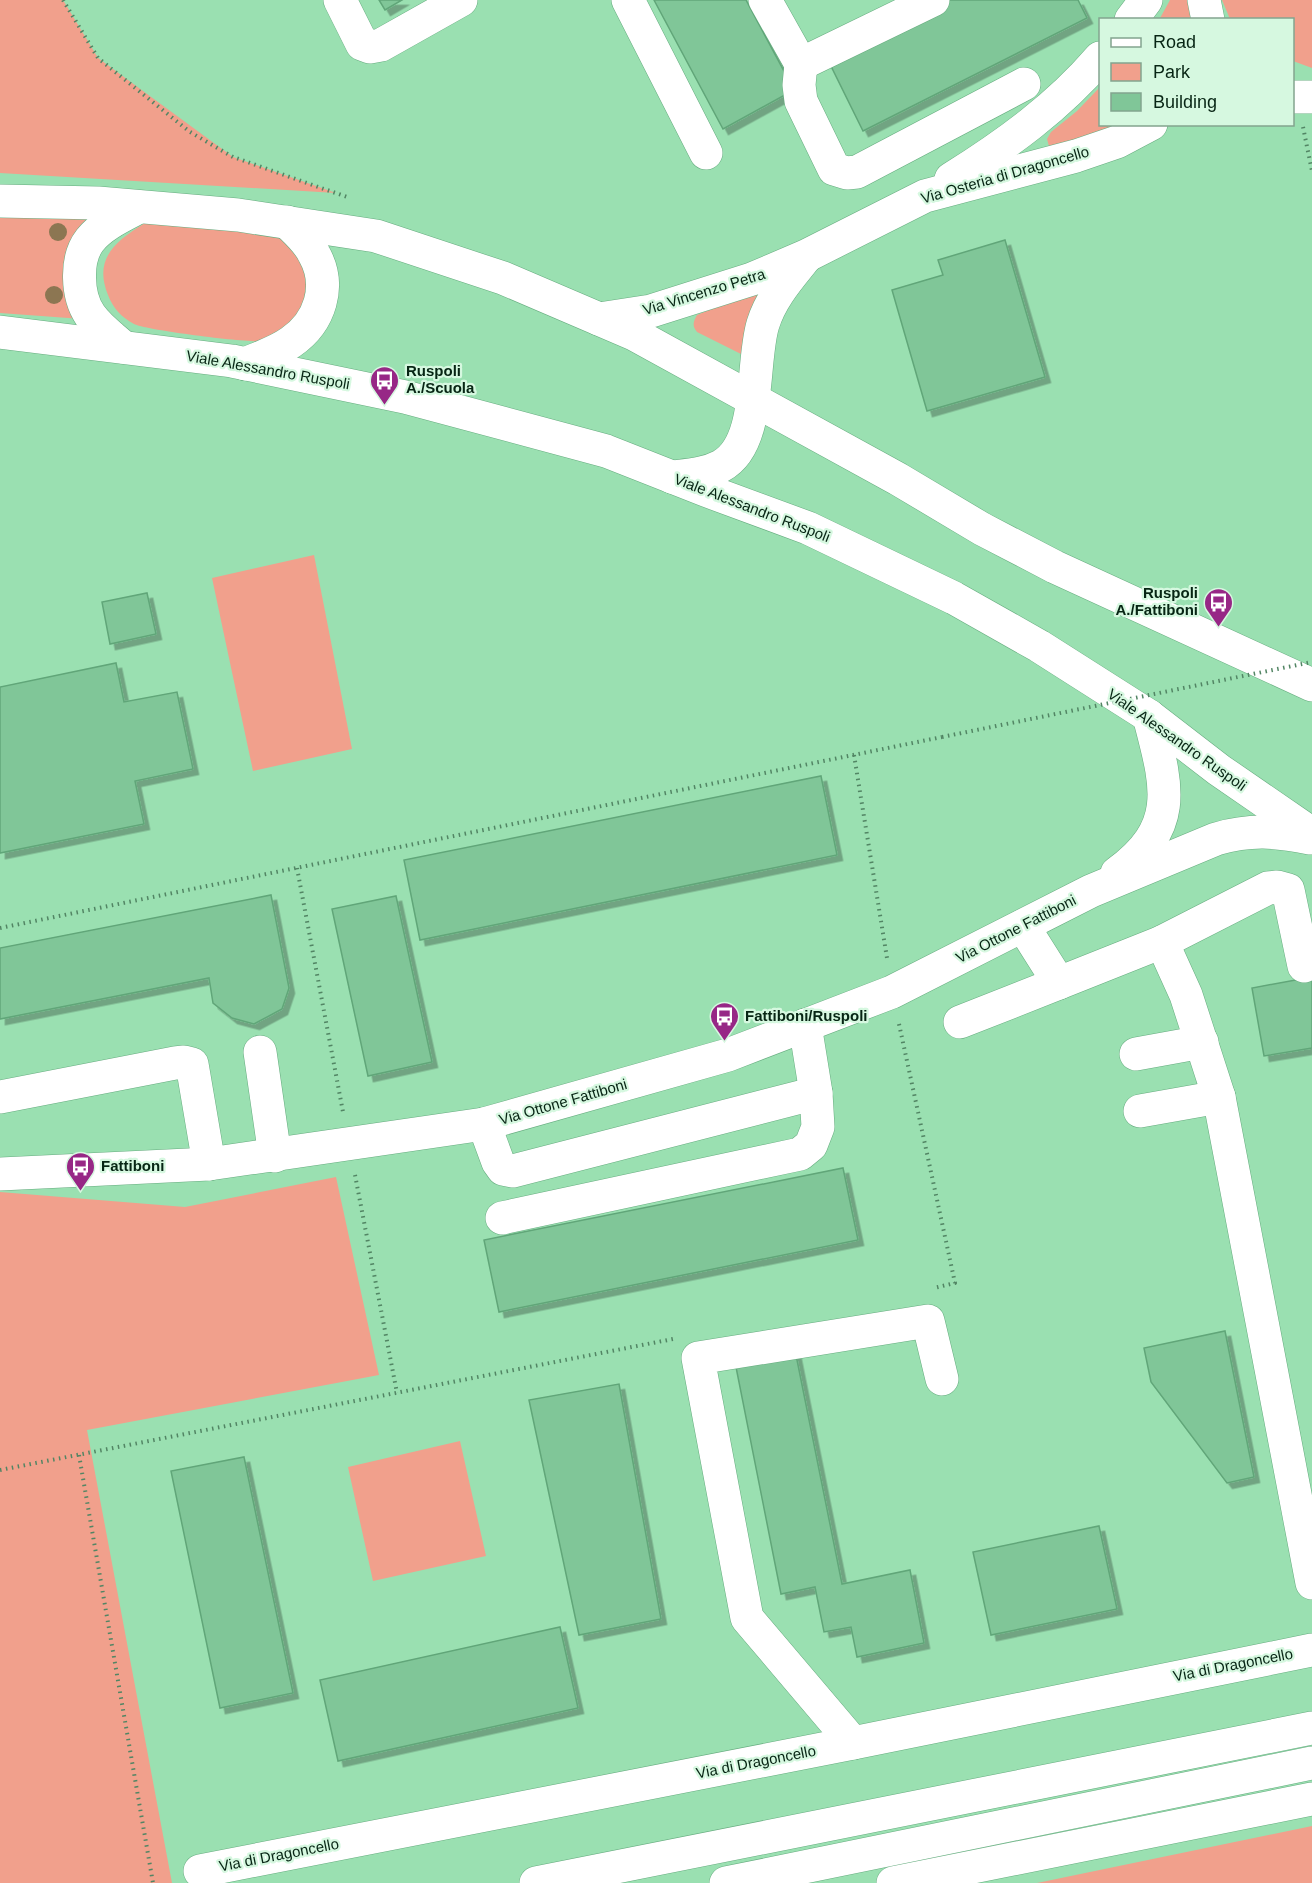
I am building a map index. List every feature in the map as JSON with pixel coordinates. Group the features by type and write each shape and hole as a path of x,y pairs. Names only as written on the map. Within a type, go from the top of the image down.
{"street":[{"path":"340,0 362,44 370,47 381,45 461,0"},
{"path":"628,0 706,153"},
{"path":"765,0 801,64 799,85 801,101 834,169 847,173 858,172 1024,84"},
{"path":"801,64 933,0"},
{"path":"1132,18 1146,0"},
{"path":"1204,0 1208,18"},
{"path":"924,196 989,155 1044,114 1099,60"},
{"name":"Via Osteria di Dragoncello","path":"672,477 695,475 711,470 733,456 744,436 752,398 760,337 767,312 806,256 924,196 1076,156 1117,142 1147,126"},
{"path":"0,201 98,203 238,215 287,222 376,236 503,278 634,334 1028,553 1312,685"},
{"path":"123,347 88,313 81,288 81,260 85,246 94,235 139,207"},
{"path":"245,364 280,349 302,334 315,319 321,300 322,279 318,262 310,247 287,222"},
{"name":"Via Vincenzo Petra","path":"599,319 651,311 752,279 806,256"},
{"name":"Viale Alessandro Ruspoli","path":"0,332 245,364 405,397 606,451 831,537 944,593 1039,646 1149,717 1312,836"},
{"name":"Via Ottone Fattiboni","path":"1091,891 1124,868 1143,850 1162,817 1165,800 1164,782 1149,717"},
{"name":"Via Ottone Fattiboni","path":"0,1174 209,1164 484,1124 728,1054 892,992 1091,891 1216,839 1236,834 1270,831 1312,836"},
{"path":"960,1022 1162,942 1268,888 1277,887 1288,890 1304,966"},
{"path":"1023,926 1059,983"},
{"path":"1162,942 1186,996 1219,1097 1312,1583"},
{"path":"502,1218 800,1154 811,1145 818,1128 816,1093 805,1025"},
{"path":"1136,1054 1202,1042"},
{"path":"260,1052 275,1155"},
{"path":"0,1097 175,1063 192,1064 209,1164"},
{"path":"484,1124 498,1162 503,1169 513,1171 816,1093"},
{"path":"1140,1111 1219,1097"},
{"path":"853,1743 747,1618 698,1358 928,1321 942,1379"},
{"name":"Via di Dragoncello","path":"200,1871 1312,1650"},
{"path":"536,1883 1312,1728"},
{"path":"726,1883 1312,1763"},
{"path":"893,1883 1312,1799"}],"path":[{"path":"63,0 98,58 190,132 233,157 347,197"},
{"path":"1300,97 1312,171"},
{"path":"0,928 1312,662"},
{"path":"854,755 892,992 955,1283 932,1288"},
{"path":"0,1470 676,1338"},
{"path":"79,1455 153,1883"}],"green space":[{"path":"0,0 63,0 98,58 233,157 336,193 0,173"},
{"path":"1170,0 1196,0 1198,18 1160,18"},
{"path":"1222,0 1312,0 1312,68 1294,61 1294,18 1230,18"},
{"path":"1099,88 1099,126 1134,126 1049,146 1047,139 1051,132 1077,111"},
{"path":"0,216 100,217 82,319 0,313"},
{"path":"145,223 265,230 302,248 314,314 280,334 261,341 197,336 134,324 121,315 112,304 104,282 103,271 105,261 117,244"},
{"path":"759,289 743,355 695,330 697,315"},
{"path":"314,555 352,749 253,771 212,578"},
{"path":"336,1177 379,1375 87,1430 172,1883 0,1883 0,1192 185,1207"},
{"path":"460,1441 486,1556 373,1581 348,1467"},
{"path":"1312,1826 1312,1883 1037,1883"}],"building":[{"path":"379,0 402,0 385,10"},
{"path":"654,0 746,0 794,90 723,129"},
{"path":"941,0 1078,0 1087,18 863,131 827,58"},
{"path":"1005,240 1045,377 927,411 892,290 943,275 938,260"},
{"path":"147,593 156,634 110,644 102,602"},
{"path":"116,663 124,702 177,692 193,769 135,781 144,824 0,853 0,687"},
{"path":"821,776 837,855 420,940 404,860"},
{"path":"271,895 289,988 282,1009 254,1024 232,1018 213,1003 209,978 0,1019 0,948"},
{"path":"396,896 432,1062 368,1076 332,909"},
{"path":"1312,977 1312,1048 1264,1056 1252,988"},
{"path":"843,1168 858,1240 499,1312 484,1240"},
{"path":"1225,1331 1254,1477 1227,1483 1151,1382 1144,1348"},
{"path":"795,1350 842,1584 910,1570 924,1643 857,1657 851,1627 824,1632 815,1587 781,1594 735,1362"},
{"path":"619,1384 661,1619 579,1635 529,1400"},
{"path":"244,1457 293,1693 220,1708 171,1471"},
{"path":"1099,1526 1117,1609 991,1635 973,1552"},
{"path":"560,1627 578,1708 338,1761 320,1680"}],"place":[{"name":"Ruspoli A./Scuola","path":"385,406"},
{"name":"Ruspoli A./Fattiboni","path":"1219,628"},
{"name":"Fattiboni/Ruspoli","path":"724,1042"},
{"name":"Fattiboni","path":"80,1192"}]}
